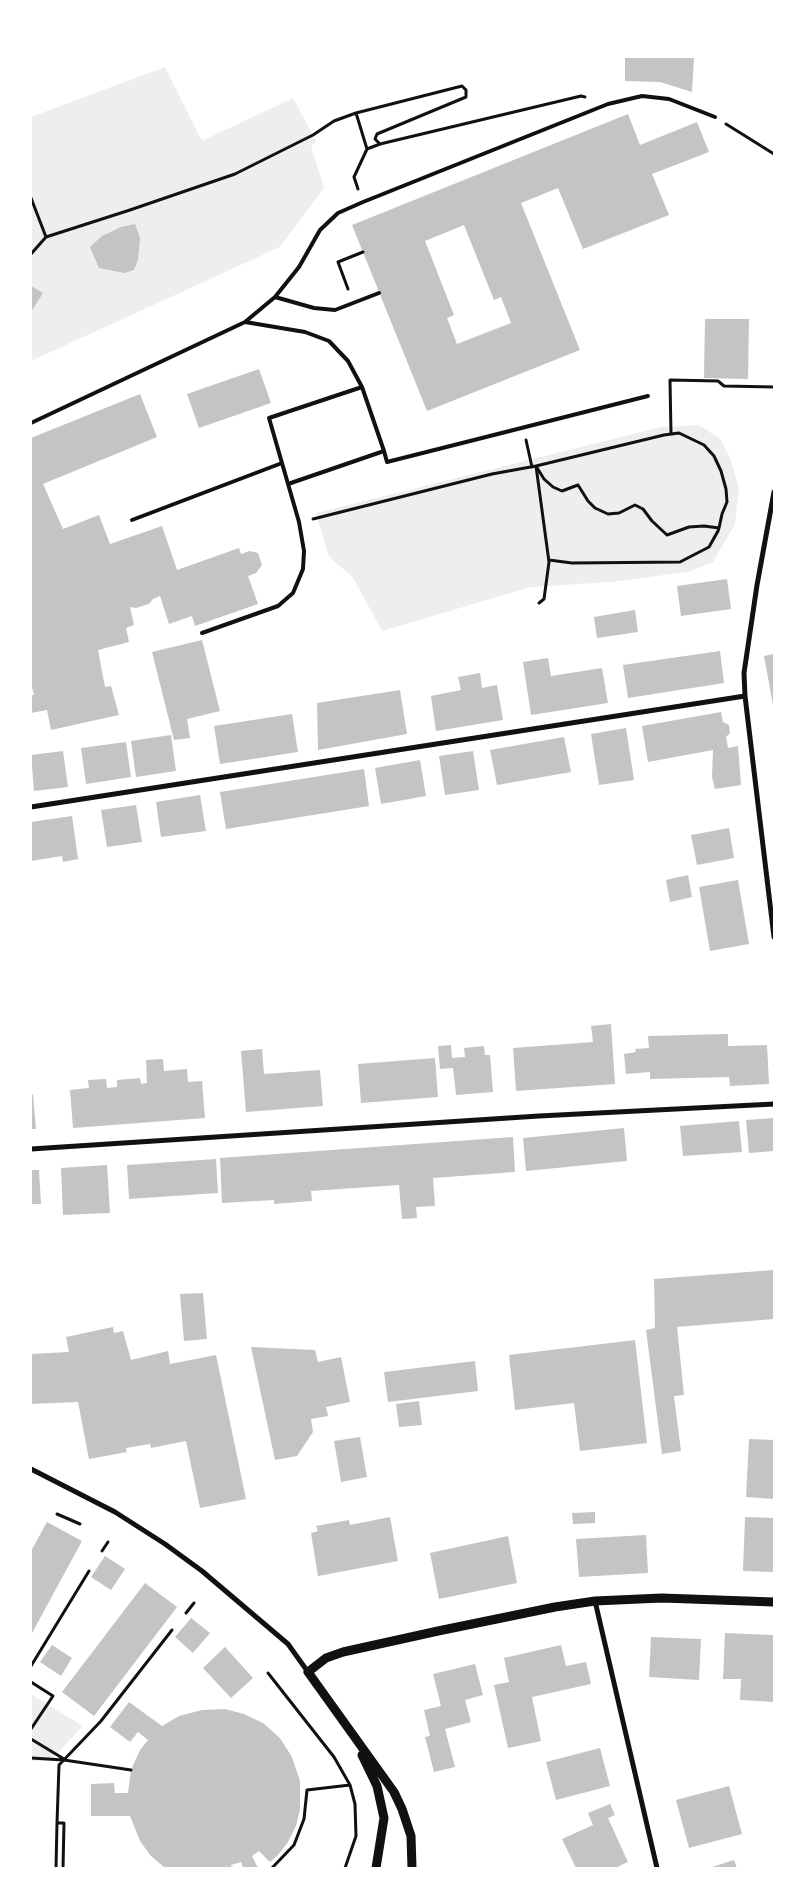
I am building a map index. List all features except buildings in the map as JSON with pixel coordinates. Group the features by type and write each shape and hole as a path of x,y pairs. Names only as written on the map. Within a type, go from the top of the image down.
{"street":[{"path":"774,493 756,585 744,673 745,696 774,937"},
{"path":"31,807 745,696"},
{"path":"31,1149 539,1116 774,1104"},
{"path":"31,1469 115,1512 202,1571 288,1644 385,1778 402,1809 411,1836 412,1868"},
{"path":"308,1672 326,1658 343,1652 554,1607 595,1601 662,1598 774,1602"},
{"path":"595,1601 657,1868"},
{"path":"353,1736 377,1786 384,1818 376,1868"}],"lane":[{"path":"31,423 245,322 275,297 299,267 320,230 338,213 608,104 642,96 668,100 715,117"},
{"path":"275,297 314,308 335,310 379,292"},
{"path":"245,322 305,332 329,341 348,361 362,387 387,462 648,396"},
{"path":"202,633 278,606 293,593 303,569 304,551 299,522 269,418 362,387"},
{"path":"288,484 384,451"},
{"path":"132,520 282,462"}],"path":[{"path":"31,254 46,237 234,174 313,135 334,121 356,113 462,86 466,90 466,96 376,134 375,139 380,144"},
{"path":"367,149 380,144 581,96 608,104"},
{"path":"356,113 367,149 354,177 363,202"},
{"path":"715,117 774,154"},
{"path":"31,198 46,237"},
{"path":"354,303 338,262 363,252"},
{"path":"671,434 670,380 718,381 724,386 774,387"},
{"path":"299,522 492,474 534,467 671,434 679,433 704,445 714,456 722,471 727,502 719,528 709,547 680,562 572,562 549,560"},
{"path":"529,456 534,467 549,560 544,598 539,603"},
{"path":"534,467 553,487 562,491 578,485 595,508 608,514 619,513 635,505 643,509 652,521 667,535 689,527 719,528"},
{"path":"57,1514 80,1524"},
{"path":"102,1551 108,1542"},
{"path":"31,1666 89,1571"},
{"path":"186,1613 194,1603"},
{"path":"56,1868 59,1765 101,1721 172,1630"},
{"path":"268,1673 334,1758 350,1785 355,1804 356,1836 345,1868"},
{"path":"31,1682 53,1696 31,1729"},
{"path":"31,1739 64,1760"},
{"path":"31,1758 64,1760 131,1770"},
{"path":"272,1868 294,1845 304,1819 307,1790 350,1785"},
{"path":"57,1823 64,1823 63,1868"}],"shaded area":[{"path":"165,67 202,141 293,98 316,141 311,146 324,188 280,247 31,361 31,117"},
{"path":"699,425 720,439 730,458 739,488 735,524 713,562 688,572 610,582 531,587 382,631 352,576 329,557 316,513 661,427"},
{"path":"31,1694 83,1726 50,1761 31,1761"}]}
